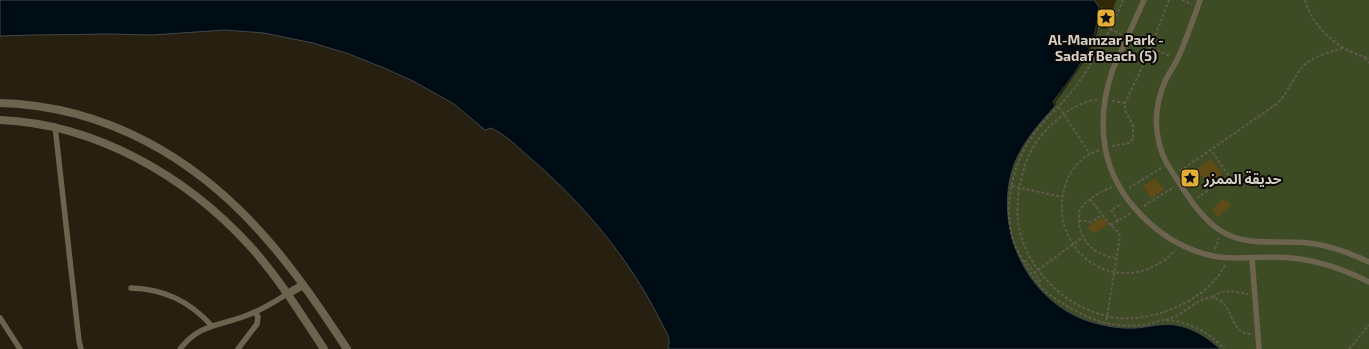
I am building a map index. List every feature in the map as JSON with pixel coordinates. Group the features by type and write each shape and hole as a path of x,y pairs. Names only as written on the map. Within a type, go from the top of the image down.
{"street":[{"path":"0,103 36,105 78,114 123,130 159,148 193,170 228,198 264,236 303,284 348,349"},
{"path":"0,120 34,122 55,126 86,136 126,153 191,192 217,214 246,242 287,294 324,349"},
{"path":"287,294 303,284"}],"lane":[{"path":"1144,0 1109,81 1104,125 1105,147 1108,160 1118,184 1137,210 1155,228 1179,244 1194,251 1212,256 1229,258 1301,258 1327,264 1351,272 1369,282"},
{"path":"1200,0 1191,28 1163,87 1157,108 1157,138 1159,146 1174,175 1204,216 1221,232 1241,240 1251,242 1288,241 1332,248 1369,262"},
{"path":"55,126 81,349"},
{"path":"1252,258 1259,349"},
{"path":"131,288 152,290 172,295 190,306 211,325"},
{"path":"180,349 195,334 211,325 237,319 255,312 287,294"},
{"path":"238,349 257,324 258,318 255,312"},
{"path":"0,318 20,349"}],"path":[{"path":"1122,0 1110,29 1074,89 1040,126 1028,143 1020,159 1011,186 1010,210 1013,237 1024,262 1045,291 1092,319 1106,323 1133,326 1164,320 1183,312 1194,304 1208,297 1213,297 1221,292 1231,291 1255,295"},
{"path":"1305,0 1310,13 1320,28 1328,36 1342,48 1369,58"},
{"path":"1110,29 1177,60"},
{"path":"1174,175 1278,103 1300,70 1307,63 1323,54 1342,48"},
{"path":"1365,57 1369,63"},
{"path":"1125,103 1106,99 1086,102 1064,114 1046,130 1038,140 1027,161 1019,188 1018,206 1020,231 1027,251 1038,269 1052,286 1067,299 1085,308 1107,316 1122,318 1146,316 1171,310 1190,300 1206,289 1217,278 1229,258"},
{"path":"1059,106 1090,154"},
{"path":"1193,201 1229,176 1211,150"},
{"path":"1123,192 1167,164"},
{"path":"1116,258 1097,252 1092,248 1083,237 1079,220 1081,208 1090,199 1118,184"},
{"path":"1111,225 1180,184"},
{"path":"1011,186 1062,196"},
{"path":"1090,199 1120,236 1106,323"},
{"path":"1118,221 1111,210 1120,204 1123,205"},
{"path":"1126,210 1130,214"},
{"path":"1079,220 1091,222 1102,215"},
{"path":"1212,256 1221,232"},
{"path":"1034,272 1083,237"},
{"path":"1024,262 1026,261 1034,272 1040,282 1038,283"},
{"path":"1213,297 1224,304 1237,329 1247,334 1258,334"},
{"path":"1190,300 1194,304"},
{"path":"1164,320 1184,323 1194,327 1212,337 1224,349"},
{"path":"1349,349 1369,325"}],"green space":[{"name":"حديقة الممزر","path":"1094,0 1369,0 1369,349 1220,349 1210,341 1188,328 1175,325 1166,324 1136,328 1106,326 1088,321 1067,311 1049,298 1033,281 1021,261 1012,240 1007,217 1007,194 1012,171 1020,153 1030,136 1055,106 1053,103 1099,7"}],"sand":[{"name":"Al-Mamzar Park - Sadaf Beach (5)","path":"1094,0 1116,0 1106,29 1101,29 1103,7 1099,7"}],"shaded area":[{"path":"0,0 1094,0 1099,7 1095,32 1088,50 1053,102 1055,106 1029,137 1014,164 1008,197 1008,219 1013,242 1022,262 1034,282 1049,298 1067,311 1088,321 1118,328 1136,328 1165,324 1182,326 1199,334 1220,349 668,349 669,341 666,332 647,295 633,273 602,232 568,193 507,138 491,128 485,130 454,104 413,81 349,54 313,43 264,33 225,30 152,35 109,34 0,36"}],"pier":[{"path":"1099,7 1101,7 1097,34 1091,48 1083,63 1055,103 1055,106 1053,103 1082,62 1089,47 1095,33"}],"building":[{"path":"1211,159 1222,174 1208,185 1197,169"},
{"path":"1155,178 1164,190 1151,198 1143,186"},
{"path":"1224,198 1231,205 1218,217 1212,210"},
{"path":"1105,218 1107,225 1095,233 1087,228 1096,220"}],"place":[{"name":"Al-Mamzar Park - Sadaf Beach (5)","path":"1106,18"},
{"name":"حديقة الممزر","path":"1190,178"}]}
